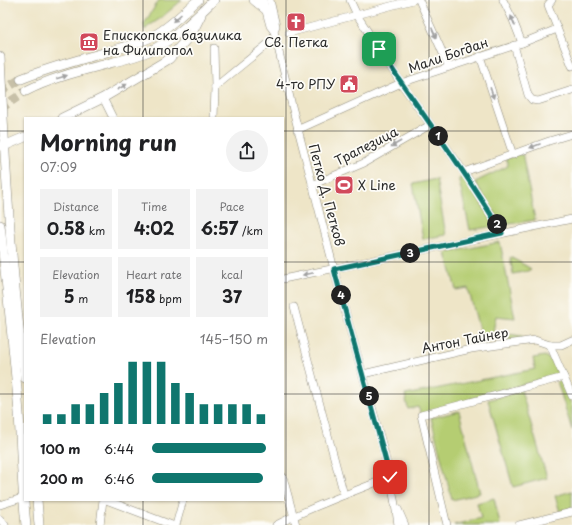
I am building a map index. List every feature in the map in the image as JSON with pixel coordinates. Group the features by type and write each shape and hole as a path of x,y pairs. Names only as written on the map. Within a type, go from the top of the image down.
{"main road":[{"path":"21,79 54,67 143,41 168,27 198,0"},
{"path":"26,92 37,85 133,57 163,44 175,36 214,0"},
{"path":"254,0 264,5"},
{"path":"64,117 103,98 169,59 192,32 204,10"},
{"path":"0,57 2,146 24,363"},
{"path":"2,146 24,137"},
{"path":"0,225 13,345 24,497"},
{"path":"24,501 26,525"},
{"path":"37,501 39,525"}],"street":[{"name":"Петко Д. Петков","path":"270,0 276,26 275,34"},
{"path":"350,0 357,15 401,83 464,172 502,233"},
{"path":"288,33 413,0"},
{"path":"419,0 449,66"},
{"path":"503,0 522,43"},
{"path":"552,0 548,6 572,66"},
{"name":"Петко Д. Петков","path":"264,5 270,26 275,34 297,130 374,412 390,477 398,525"},
{"name":"Мали Богдан","path":"297,130 401,83 522,43 557,29"},
{"path":"215,87 275,34"},
{"path":"514,45 528,95 532,100 538,101 572,90"},
{"path":"214,48 214,117"},
{"path":"480,56 513,155"},
{"path":"103,98 112,117"},
{"name":"Трапезица","path":"312,185 364,163 430,125"},
{"path":"464,172 572,134"},
{"path":"284,279 572,219"},
{"path":"294,307 344,495"},
{"name":"Антон Тайнер","path":"363,374 471,349 535,340 550,345 561,345 572,340"},
{"path":"550,345 572,396"},
{"path":"447,525 421,415 564,377"},
{"path":"276,525 294,516 390,477"},
{"path":"284,481 296,525"},
{"path":"0,505 24,497"},
{"path":"100,525 104,501"},
{"path":"107,501 172,525"},
{"path":"176,525 183,501"},
{"name":"Петко Д. Петков","path":"395,504 406,525"},
{"path":"519,525 572,512"},
{"path":"0,519 5,525"}],"green space":[{"path":"159,0 182,0 145,30 144,24"},
{"path":"522,152 535,220 503,225 475,182 508,166 506,159"},
{"path":"464,175 496,226 470,230 459,181 459,179"},
{"path":"436,179 446,235 423,239 413,184"},
{"path":"500,242 515,318 496,316 493,332 522,336 523,340 509,342 507,336 482,340 468,288 456,290 446,253"},
{"path":"510,257 531,269 513,274"},
{"path":"545,356 556,364 559,374 421,414 418,407 408,409 405,395 535,369 533,358"},
{"path":"561,380 572,406 572,430 557,381"},
{"path":"521,390 547,478 513,487 488,400"},
{"path":"459,411 480,493 452,500 431,418"},
{"path":"572,491 572,509 560,512 555,496"},
{"path":"494,498 500,524 454,525 481,518 477,503"}],"tunnel":[{"path":"0,92 21,79"},
{"path":"0,109 26,91"}],"place":[{"name":"Св. Петка","path":"296,22"},
{"name":"Епископска базилика на Филипопол","path":"89,42"},
{"name":"4-то РПУ","path":"349,84"},
{"name":"X Line","path":"344,185"}],"route":[{"path":"379,49 430,125 464,172 490,211 502,233 334,269 374,412 390,477"}]}
